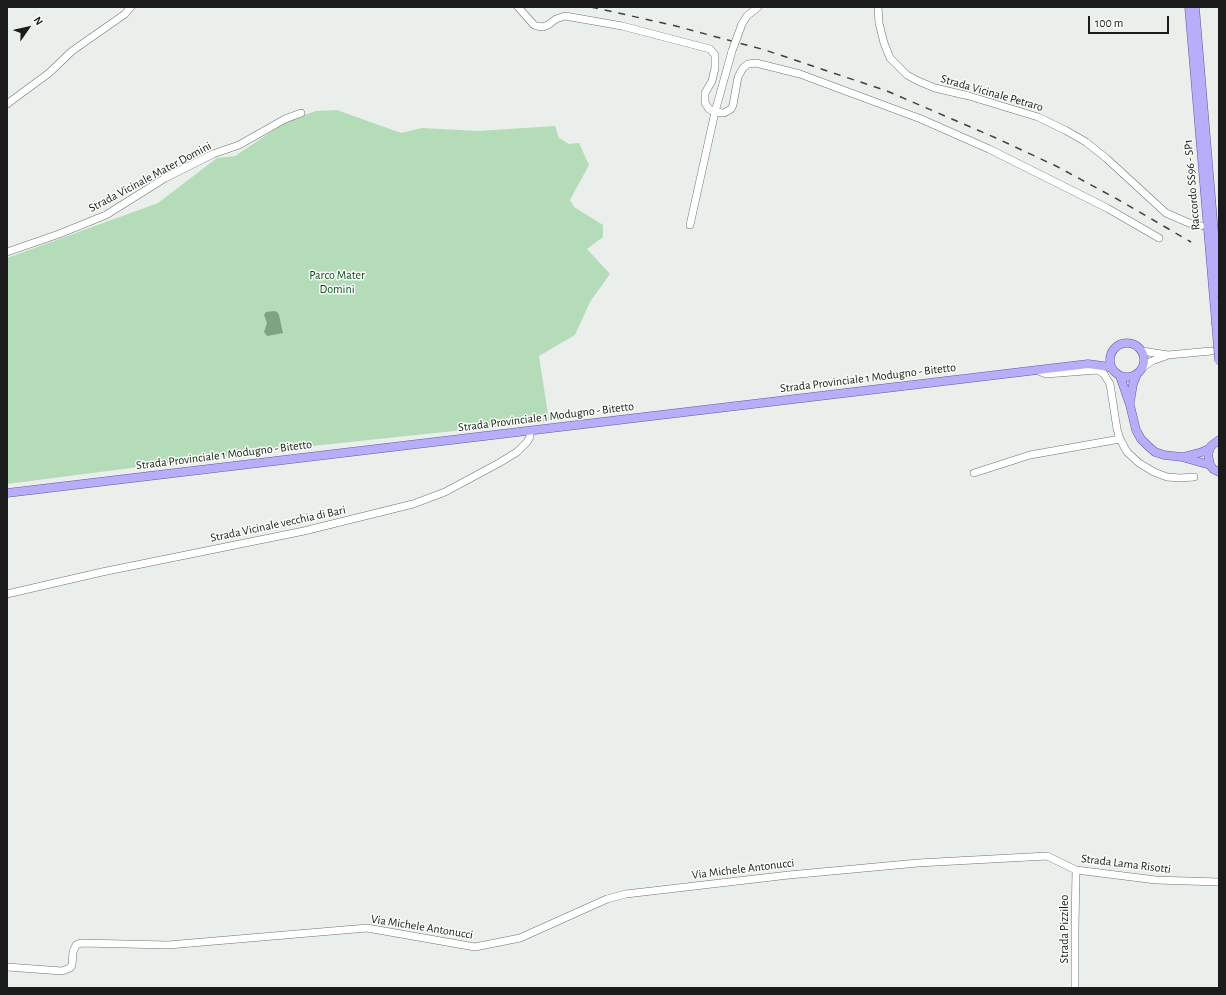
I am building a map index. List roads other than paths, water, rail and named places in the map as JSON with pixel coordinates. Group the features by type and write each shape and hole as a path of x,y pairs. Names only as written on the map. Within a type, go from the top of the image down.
{"main road":[{"name":"Raccordo SS96 - SP1","path":"1189,7 1219,361"},
{"name":"Raccordo SS96 - SP1","path":"1195,7 1219,292"},
{"path":"1210,182 1216,198 1219,238"},
{"path":"1088,364 1110,354 1117,345 1123,342 1134,344 1142,351 1144,358 1143,367 1137,374 1133,384 1130,405"},
{"path":"1110,354 1109,361 1112,368 1120,376 1130,405 1136,430 1141,439 1155,452 1164,455 1182,457 1210,465"},
{"path":"1088,364 1112,368"},
{"name":"Strada Provinciale 1 Modugno - Bitetto","path":"7,493 1088,364"},
{"path":"1120,376 1127,377 1137,374"},
{"path":"1219,437 1208,454 1210,465 1213,469 1219,472"},
{"path":"1182,457 1202,452 1214,444"}],"street":[{"path":"7,104 49,73 72,51 125,14 131,7"},
{"path":"518,7 534,25 537,26 543,27 556,19 565,16 622,26 701,45 710,49 715,55 715,68 712,81 705,93 705,103 709,110 715,112 724,113 731,109 738,77 743,68 748,64 756,63 800,74 921,119 990,149 1107,208 1159,238"},
{"path":"690,225 715,112 732,51 742,24 747,16 758,7"},
{"name":"Strada Vicinale Petraro","path":"878,7 879,23 884,43 890,58 907,75 918,82 935,88 977,98 1038,117 1065,130 1086,142 1106,158 1166,213 1189,224 1201,226"},
{"name":"Strada Vicinale Mater Domini","path":"7,252 59,234 106,215 165,178 214,154 239,145 285,119 301,113"},
{"path":"1142,351 1168,355 1211,351"},
{"path":"1143,367 1152,361 1168,355"},
{"path":"1036,370 1046,374 1098,370 1104,374 1110,384 1117,429 1120,439 1127,452 1139,463 1154,472 1167,477 1194,477"},
{"name":"Strada Vicinale vecchia di Bari","path":"7,594 102,572 304,531 414,504 445,492 517,452 527,442 530,437 530,431"},
{"path":"974,473 1030,455 1120,439"},
{"name":"Strada Lama Risotti","path":"986,859 1047,856 1076,870 1156,880 1219,882"},
{"name":"Via Michele Antonucci","path":"7,967 62,971 70,968 76,945 81,943 168,945 367,928 475,947 520,938 607,899 626,894 789,874 986,859"},
{"name":"Strada Pizzileo","path":"1075,988 1074,928 1076,870"}],"railway":[{"path":"591,7 672,25 765,50 887,91 996,138 1056,166 1191,242"}],"park label":[{"name":"Parco Mater Domini","path":"337,282"}]}
